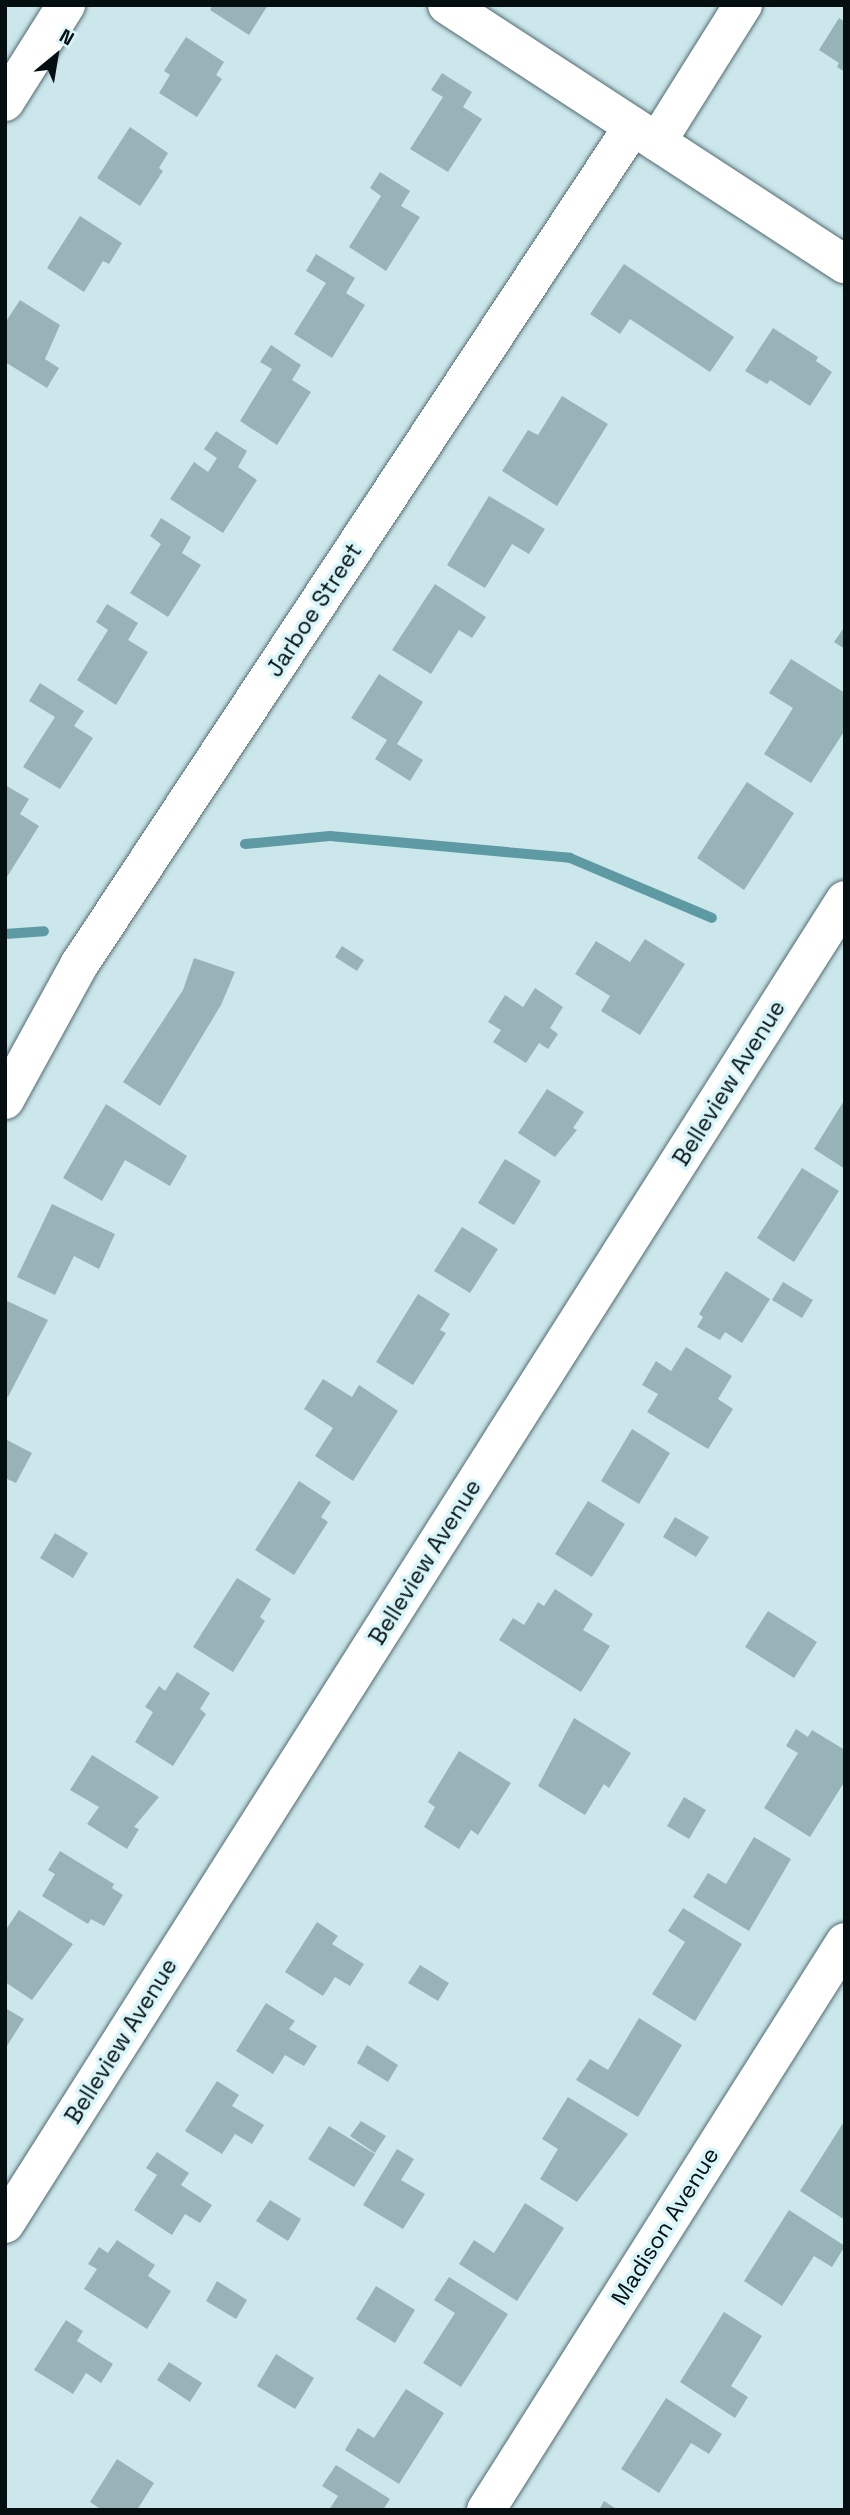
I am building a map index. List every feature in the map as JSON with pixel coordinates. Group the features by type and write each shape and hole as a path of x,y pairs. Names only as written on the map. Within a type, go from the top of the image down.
{"street":[{"path":"5,102 66,5"},
{"path":"447,5 845,264"},
{"name":"Jarboe Street","path":"5,1100 79,965 645,134 743,5"},
{"name":"Belleview Avenue","path":"5,2224 845,900"},
{"name":"Madison Avenue","path":"486,2510 845,1942"}],"building":[{"path":"213,5 268,5 249,35 210,10"},
{"path":"839,18 845,22 845,72 837,67 839,63 819,50"},
{"path":"186,37 224,62 216,75 222,79 197,117 159,93 170,75 164,71"},
{"path":"442,73 472,92 463,107 482,119 448,172 410,149 443,97 431,90"},
{"path":"130,127 168,153 159,168 163,171 140,206 97,178"},
{"path":"380,172 410,191 401,206 420,217 386,271 349,247 381,196 370,188"},
{"path":"80,216 122,243 109,264 103,261 84,292 47,268"},
{"path":"316,254 355,278 346,293 365,305 332,358 294,334 326,283 306,271"},
{"path":"624,264 734,337 710,372 630,319 620,334 590,314"},
{"path":"20,300 60,325 45,359 59,368 47,388 5,362 5,323"},
{"path":"773,328 818,357 816,361 832,372 810,406 770,380 767,384 745,371"},
{"path":"271,345 301,365 292,380 311,392 277,445 240,421 272,369 260,362"},
{"path":"562,396 608,424 557,506 502,471 528,430 538,435"},
{"path":"216,431 247,451 238,467 257,480 223,533 170,499 194,462 208,472 217,458 204,449"},
{"path":"489,496 545,529 529,554 512,544 485,588 447,565"},
{"path":"161,518 191,537 182,553 201,565 168,617 130,593 161,544 150,536"},
{"path":"435,584 486,617 472,638 459,630 431,674 392,650"},
{"path":"107,604 138,623 128,640 148,652 116,705 77,680 108,630 96,622"},
{"path":"845,626 845,649 834,642"},
{"path":"791,659 845,693 845,730 811,783 764,754 793,708 769,693"},
{"path":"379,674 423,702 397,744 423,760 410,781 375,759 387,740 351,718"},
{"path":"40,683 84,711 74,726 93,738 60,789 23,767 55,717 29,701"},
{"path":"747,782 794,813 744,890 697,858"},
{"path":"5,785 29,799 20,814 39,826 5,880"},
{"path":"645,939 685,964 640,1035 601,1011 610,996 575,974 596,941 630,962"},
{"path":"342,946 364,960 357,971 335,957"},
{"path":"194,958 235,972 221,1005 160,1106 123,1082 183,990"},
{"path":"535,988 563,1007 550,1028 558,1034 548,1049 539,1043 526,1063 493,1042 501,1030 488,1022 505,995 523,1007"},
{"path":"547,1089 584,1112 573,1128 577,1130 555,1157 518,1133"},
{"path":"845,1099 845,1169 814,1149"},
{"path":"106,1104 187,1156 170,1186 125,1160 102,1201 63,1178"},
{"path":"505,1159 541,1181 514,1225 478,1203"},
{"path":"802,1168 839,1191 794,1262 757,1238"},
{"path":"52,1204 115,1234 99,1269 74,1256 55,1295 17,1277"},
{"path":"462,1227 498,1249 470,1293 434,1271"},
{"path":"726,1271 770,1299 742,1343 725,1332 720,1340 697,1327 703,1317 699,1314"},
{"path":"783,1282 813,1300 802,1318 772,1300"},
{"path":"418,1294 450,1314 440,1330 446,1333 413,1385 376,1362"},
{"path":"5,1300 48,1320 8,1397 5,1395"},
{"path":"686,1347 732,1376 718,1399 733,1409 708,1449 647,1412 658,1394 642,1385 656,1361 671,1371"},
{"path":"323,1379 352,1397 359,1385 398,1411 353,1481 315,1456 333,1428 304,1409"},
{"path":"632,1429 670,1453 639,1504 601,1481"},
{"path":"5,1439 32,1453 16,1483 5,1478"},
{"path":"299,1481 331,1502 321,1517 328,1522 294,1575 255,1550"},
{"path":"588,1501 625,1524 592,1577 555,1554"},
{"path":"675,1517 709,1537 696,1557 663,1537"},
{"path":"55,1533 88,1553 73,1578 40,1558"},
{"path":"237,1578 271,1599 260,1617 265,1621 233,1672 193,1647"},
{"path":"555,1589 593,1614 583,1630 610,1646 581,1692 499,1640 513,1618 524,1625 538,1602 544,1606"},
{"path":"768,1611 817,1642 794,1678 745,1647"},
{"path":"177,1672 210,1693 200,1709 206,1714 173,1766 135,1742 153,1712 145,1707 159,1686 165,1691"},
{"path":"574,1718 631,1753 609,1788 604,1784 585,1815 538,1786"},
{"path":"796,1729 808,1737 812,1730 845,1750 845,1781 810,1837 764,1808 798,1753 786,1746"},
{"path":"459,1751 511,1783 478,1835 471,1830 459,1849 424,1827 435,1807 428,1802"},
{"path":"92,1755 159,1797 134,1827 139,1829 127,1849 87,1824 99,1807 70,1790"},
{"path":"684,1797 706,1810 689,1839 667,1826"},
{"path":"754,1837 791,1859 749,1931 693,1897 708,1873 726,1884"},
{"path":"60,1851 114,1884 112,1888 123,1895 104,1926 91,1919 88,1924 42,1896 55,1874 48,1870"},
{"path":"683,1908 742,1944 695,2021 652,1994 685,1942 668,1931"},
{"path":"19,1910 73,1944 32,2000 5,1982 5,1931"},
{"path":"317,1922 338,1936 332,1944 364,1964 350,1986 335,1977 323,1996 285,1972"},
{"path":"420,1965 449,1983 438,2001 408,1983"},
{"path":"266,2003 295,2021 289,2029 317,2046 304,2066 285,2055 273,2074 236,2051"},
{"path":"5,2008 24,2019 5,2049"},
{"path":"639,2018 682,2045 638,2117 576,2080 590,2059 608,2070"},
{"path":"367,2045 398,2065 388,2082 357,2063"},
{"path":"217,2081 239,2095 232,2106 264,2125 252,2144 235,2134 222,2154 185,2131"},
{"path":"568,2097 628,2134 577,2202 540,2179 558,2149 542,2139"},
{"path":"845,2120 845,2220 800,2191"},
{"path":"361,2121 386,2136 375,2153 350,2136"},
{"path":"329,2126 375,2154 354,2187 308,2159"},
{"path":"397,2149 414,2159 401,2180 425,2194 403,2229 363,2205"},
{"path":"157,2152 189,2173 181,2185 212,2205 200,2223 185,2214 172,2235 134,2210 157,2175 146,2168"},
{"path":"270,2200 301,2219 288,2241 256,2221"},
{"path":"525,2203 564,2228 517,2301 459,2264 474,2240 494,2253"},
{"path":"789,2210 845,2246 832,2267 814,2256 782,2306 744,2281"},
{"path":"117,2240 155,2265 148,2276 171,2291 147,2329 84,2289 97,2269 88,2264 99,2247 108,2253"},
{"path":"449,2277 508,2314 461,2387 423,2363 455,2313 434,2300"},
{"path":"217,2281 247,2300 236,2319 206,2301"},
{"path":"376,2286 415,2310 395,2343 356,2319"},
{"path":"724,2312 762,2336 731,2386 748,2397 735,2418 680,2382"},
{"path":"66,2320 83,2331 77,2341 113,2364 101,2383 86,2373 73,2394 34,2370"},
{"path":"276,2354 314,2378 295,2409 257,2386"},
{"path":"169,2362 202,2383 190,2402 157,2380"},
{"path":"406,2389 444,2413 399,2484 345,2450 358,2428 374,2438"},
{"path":"666,2398 722,2434 709,2454 691,2443 659,2493 621,2469"},
{"path":"117,2459 154,2483 137,2510 102,2510 90,2502"},
{"path":"336,2465 390,2499 383,2510 329,2510 338,2496 322,2486"},
{"path":"604,2501 618,2510 599,2510"}],"waterway":[{"path":"245,844 330,836 570,858 712,918"},
{"path":"5,934 44,931"}]}
